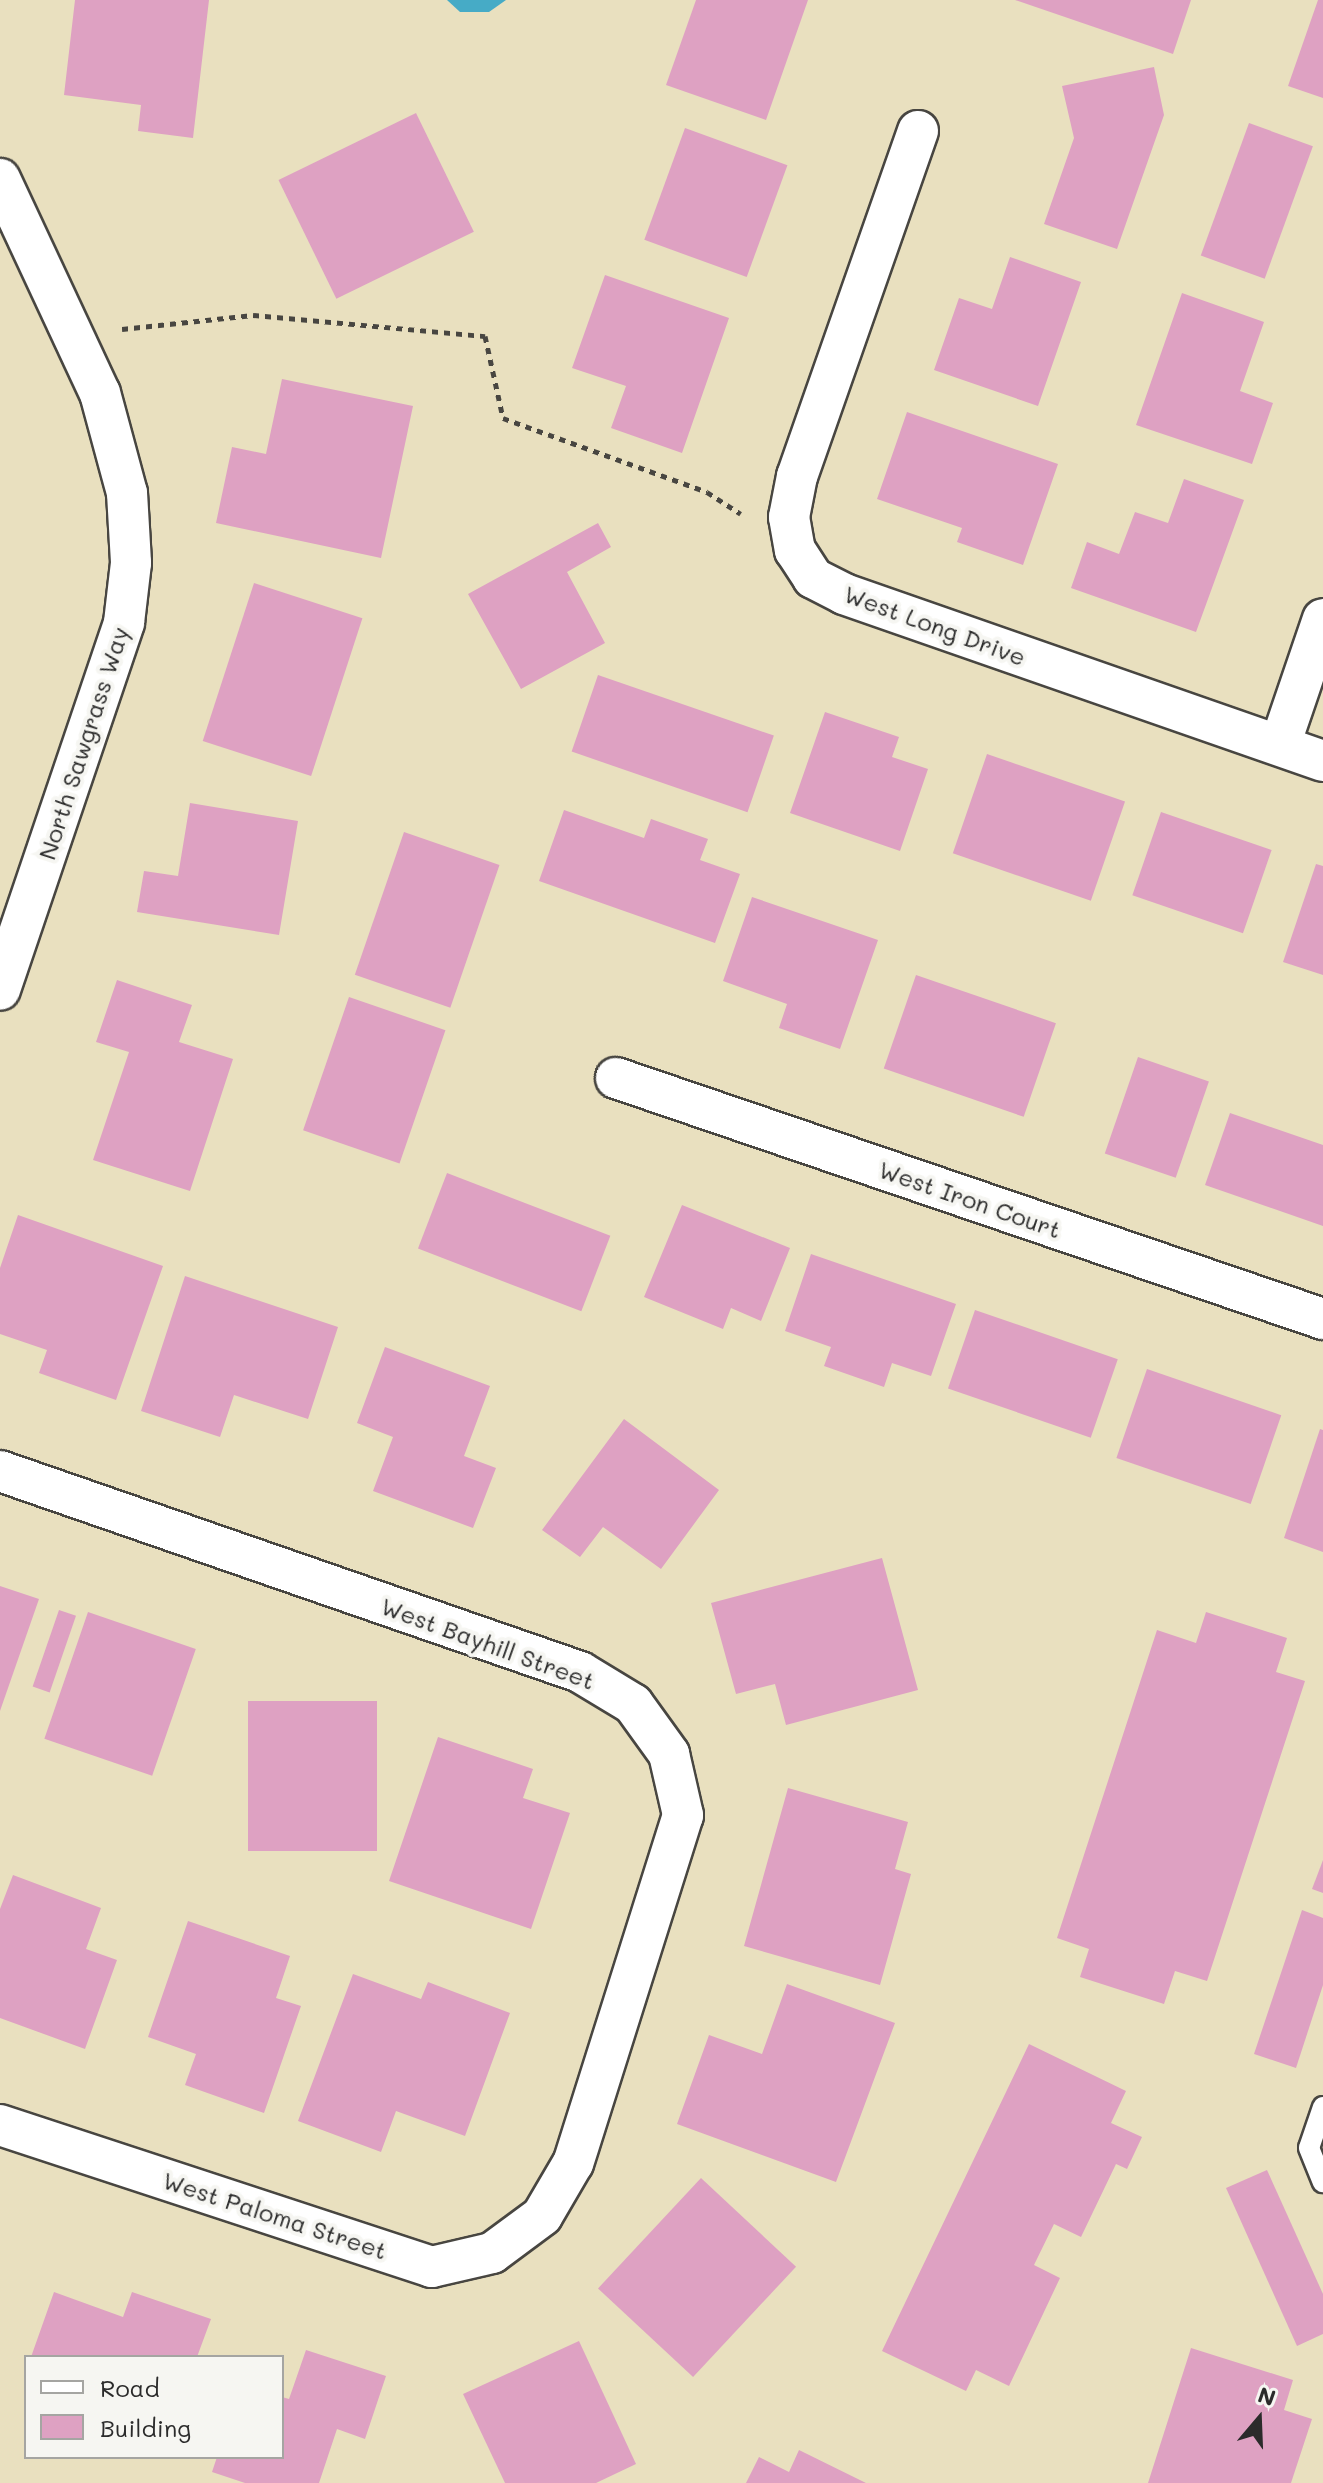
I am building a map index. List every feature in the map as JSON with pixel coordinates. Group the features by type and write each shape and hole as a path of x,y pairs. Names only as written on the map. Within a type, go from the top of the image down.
{"street":[{"name":"West Long Drive","path":"918,131 797,476 789,517 795,550 813,578 844,594 1323,761"},
{"name":"North Sawgrass Way","path":"0,179 100,393 127,493 130,578 124,623 0,990"},
{"path":"1280,745 1323,619"},
{"name":"West Iron Court","path":"616,1078 1323,1319"},
{"name":"West Bayhill Street","path":"0,1471 580,1672 633,1704 669,1754 683,1815 573,2163 542,2216"},
{"name":"West Paloma Street","path":"0,2125 432,2267 492,2253 542,2216"}],"lane":[{"path":"1323,2107 1309,2148 1323,2182"}],"path":[{"path":"73,335 253,315 485,336 503,418 707,492"}],"water":[{"path":"447,0 506,0 489,12 460,12"}],"building":[{"path":"75,0 209,0 193,138 138,131 141,105 64,95"},
{"path":"696,0 808,0 766,120 666,85"},
{"path":"1015,0 1191,0 1173,54"},
{"path":"1318,0 1323,0 1323,98 1288,86"},
{"path":"1154,67 1164,115 1117,249 1044,224 1074,138 1062,86"},
{"path":"416,113 474,232 336,299 278,180"},
{"path":"1249,123 1313,146 1265,279 1201,255"},
{"path":"685,128 787,165 747,277 644,240"},
{"path":"1010,257 1081,282 1038,406 934,370 959,298 992,309"},
{"path":"605,275 729,318 682,453 611,428 626,386 572,368"},
{"path":"1182,293 1264,322 1240,391 1273,403 1252,464 1136,425"},
{"path":"282,379 413,406 381,558 216,523 232,447 266,454"},
{"path":"907,412 1058,464 1023,565 957,542 962,528 877,499"},
{"path":"1184,479 1244,500 1196,632 1071,588 1087,542 1119,554 1135,512 1168,523"},
{"path":"598,523 611,547 567,572 605,643 521,689 468,594"},
{"path":"254,583 362,618 311,776 203,741"},
{"path":"598,675 774,736 747,812 572,752"},
{"path":"825,712 899,737 892,757 928,769 900,851 790,813"},
{"path":"987,754 1125,802 1091,901 953,853"},
{"path":"190,803 298,821 279,935 137,912 144,871 178,876"},
{"path":"564,810 644,838 651,819 708,839 700,860 740,874 715,943 539,881"},
{"path":"1161,812 1272,850 1243,933 1132,895"},
{"path":"404,832 499,865 450,1008 355,975"},
{"path":"1316,864 1323,866 1323,975 1283,962"},
{"path":"752,897 878,940 840,1049 779,1028 787,1004 723,981"},
{"path":"916,975 1056,1023 1024,1117 884,1069"},
{"path":"117,980 192,1005 179,1042 233,1059 190,1191 93,1160 129,1052 96,1042"},
{"path":"349,997 445,1030 400,1164 303,1130"},
{"path":"1138,1057 1209,1081 1176,1178 1105,1153"},
{"path":"1230,1113 1323,1145 1323,1226 1205,1185"},
{"path":"447,1173 610,1236 581,1311 418,1249"},
{"path":"682,1205 790,1248 761,1321 731,1308 723,1329 644,1297"},
{"path":"18,1215 163,1266 116,1400 39,1373 47,1350 0,1334 0,1268"},
{"path":"811,1254 956,1304 931,1376 892,1363 884,1387 824,1366 831,1347 785,1331"},
{"path":"185,1276 338,1327 308,1419 234,1395 220,1437 141,1411"},
{"path":"975,1310 1118,1359 1091,1438 948,1388"},
{"path":"385,1347 490,1386 464,1456 496,1468 473,1528 373,1491 393,1437 357,1423"},
{"path":"1147,1369 1281,1415 1251,1504 1116,1458"},
{"path":"624,1419 719,1490 661,1569 603,1527 580,1557 542,1530"},
{"path":"1320,1429 1323,1430 1323,1552 1284,1538"},
{"path":"882,1558 918,1690 786,1725 775,1684 736,1694 711,1603"},
{"path":"0,1586 39,1599 0,1711"},
{"path":"59,1610 76,1616 50,1692 33,1687"},
{"path":"88,1612 196,1649 152,1776 44,1739"},
{"path":"1206,1612 1287,1638 1276,1672 1305,1681 1207,1981 1175,1971 1164,2004 1080,1977 1089,1949 1057,1938 1157,1630 1196,1643"},
{"path":"248,1701 377,1701 377,1851 248,1851"},
{"path":"438,1737 533,1769 523,1798 570,1813 531,1929 389,1881"},
{"path":"788,1788 908,1822 895,1869 911,1874 880,1985 744,1946"},
{"path":"1323,1860 1323,1893 1312,1889"},
{"path":"13,1875 101,1908 86,1949 117,1960 85,2049 0,2018 0,1909"},
{"path":"1302,1910 1323,1918 1323,1985 1296,2068 1254,2054"},
{"path":"188,1921 290,1956 276,1998 301,2006 264,2113 185,2085 196,2054 148,2037"},
{"path":"353,1974 421,1999 428,1982 510,2013 465,2136 396,2111 381,2152 298,2121"},
{"path":"787,1984 895,2023 836,2182 677,2124 709,2035 762,2054"},
{"path":"1029,2044 1126,2091 1111,2123 1142,2137 1127,2169 1116,2164 1081,2237 1054,2224 1034,2265 1060,2278 1009,2386 976,2370 966,2391 882,2351"},
{"path":"1267,2170 1323,2294 1323,2334 1297,2346 1226,2188"},
{"path":"701,2178 796,2267 693,2377 598,2288"},
{"path":"54,2292 123,2317 132,2292 211,2319 198,2355 32,2355"},
{"path":"579,2341 636,2464 596,2483 505,2483 463,2394"},
{"path":"1191,2348 1293,2380 1284,2410 1312,2419 1291,2483 1148,2483"},
{"path":"306,2350 386,2376 365,2439 337,2429 319,2483 245,2483 212,2472 216,2459 284,2459 284,2398 289,2399"},
{"path":"799,2450 866,2483 746,2483 759,2457 789,2472"}]}
